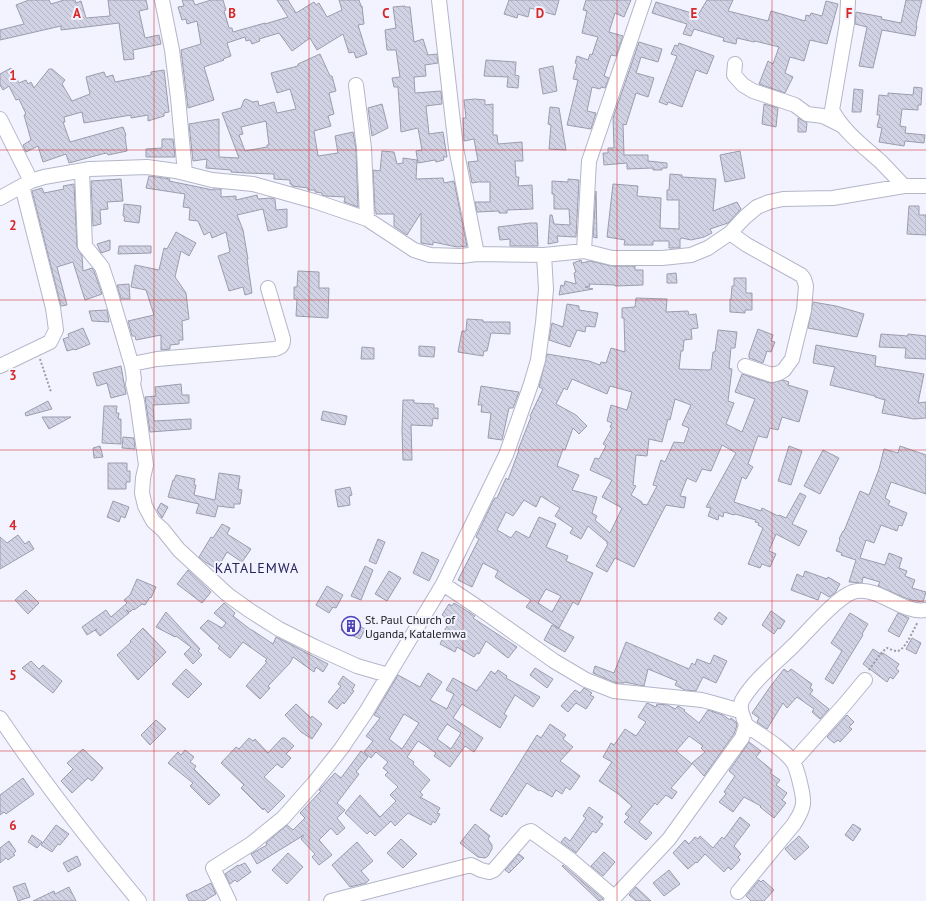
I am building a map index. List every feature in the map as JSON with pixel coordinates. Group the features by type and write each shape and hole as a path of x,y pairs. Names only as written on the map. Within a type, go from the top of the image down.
{"street":[{"path":"162,0 172,50 185,173"},
{"path":"439,0 456,148 477,254"},
{"path":"584,251 589,161 644,0"},
{"path":"848,0 847,23 832,110 843,126 856,140 879,160 904,186"},
{"path":"735,64 734,75 743,85 753,91 795,105 807,114 823,116 843,126"},
{"path":"356,85 364,148 367,218"},
{"path":"0,119 26,183 53,308 56,330 50,342 0,366"},
{"path":"0,198 26,183 44,177 90,169 147,167 162,168 212,180 253,184 367,218 401,242 420,253 430,255 544,255 584,251 612,258 662,258 691,255 708,248 730,233 757,207 769,202 783,199 833,198 904,186 926,186"},
{"path":"82,171 85,246 102,267 132,366 134,379 133,384 137,401 146,466 143,478 142,493 144,506 153,521 180,550 228,595 249,610 279,629 315,647 357,666 388,675"},
{"path":"730,233 747,245 801,275 806,286 802,323 792,359 784,370 772,375 745,366"},
{"path":"229,901 213,868 251,844 283,818 314,783 341,749 366,712 443,584 506,455 538,360 544,323 546,289 544,255"},
{"path":"132,366 137,363 158,359 275,349 280,347 283,344 283,339 268,288"},
{"path":"443,584 554,661 586,680 614,691 702,700 741,711"},
{"path":"738,892 800,814 803,803 802,792 793,762 746,725 741,711 741,703 756,683 835,604 854,591 862,590 911,609 925,610"},
{"path":"793,762 865,680"},
{"path":"0,718 66,810 139,901"},
{"path":"331,901 471,865 489,872 494,870 526,833 531,831 572,860 613,899 669,839 732,753 742,738 746,725"}],"path":[{"path":"37,348 52,392"},
{"path":"865,680 869,670 882,652 887,648 896,651 904,647 925,610"}],"building":[{"path":"29,0 49,0 51,4 64,0 75,0 76,3 81,1 86,18 110,16 108,0 146,0 148,9 139,11 145,38 159,35 161,44 133,50 134,59 124,60 119,23 61,30 61,26 0,40 0,30 24,24 16,5"},
{"path":"182,0 193,0 195,5 211,0 223,0 226,10 224,11 229,28 232,28 233,32 288,17 277,0 288,0 296,13 314,2 316,5 319,3 327,17 342,10 339,0 359,0 362,6 364,24 358,25 367,54 356,58 354,52 349,53 343,34 317,50 310,38 292,51 279,33 259,39 260,41 252,44 250,40 246,41 245,37 227,43 231,56 204,67 214,100 188,108 181,50 201,44 197,21 187,24 186,19 182,20 178,7 184,6"},
{"path":"509,0 559,0 555,15 530,8 528,17 518,14 517,18 504,14"},
{"path":"586,0 631,0 624,17 615,13 609,32 623,36 616,56 611,55 604,76 609,78 605,88 601,87 600,89 592,87 587,111 596,113 591,129 567,125 578,80 573,79 577,64 575,63 577,56 588,60 590,54 592,55 598,37 582,33 587,11 583,10"},
{"path":"707,0 733,0 728,11 768,21 771,11 805,21 806,15 810,16 811,13 822,16 826,1 838,4 827,44 810,40 804,61 790,57 785,73 793,77 785,93 759,84 768,61 773,64 779,47 737,38 736,44 723,41 724,38 694,29 691,36 683,34 687,24 652,13 656,2 698,15"},
{"path":"906,0 922,0 915,36 882,30 873,68 859,66 867,27 855,24 856,12 882,17 881,19 901,23"},
{"path":"393,7 410,7 414,42 423,39 428,55 437,54 438,63 425,65 426,76 414,77 415,93 441,91 442,104 426,106 429,134 443,132 447,157 443,157 444,160 436,162 435,160 418,163 416,151 422,150 418,128 401,132 398,87 394,87 392,78 400,77 396,50 387,50 385,30 396,28"},
{"path":"639,42 662,49 658,62 641,57 636,73 654,78 648,97 636,93 626,125 623,124 624,155 648,155 648,161 667,163 667,168 662,168 662,170 653,170 653,168 627,169 627,163 604,165 603,153 608,153 608,148 614,148 613,118"},
{"path":"679,43 714,56 707,74 696,70 682,107 668,102 667,105 659,102 677,56 671,54 675,45 678,46"},
{"path":"320,54 330,76 332,76 336,91 329,93 334,114 328,116 331,126 314,131 318,156 338,153 335,136 353,132 356,149 358,207 344,202 345,197 325,196 322,195 322,193 315,192 315,190 292,186 292,184 290,184 290,180 274,179 274,174 231,172 231,170 206,168 207,159 193,161 189,124 219,119 219,157 239,158 222,113 241,108 244,100 246,99 253,102 258,101 259,106 274,102 277,113 296,109 290,89 277,93 271,73 298,66 298,64","holes":["266,121 269,145 267,145 267,147 245,151 239,135 243,134 241,127"]},
{"path":"486,60 516,62 515,75 519,76 518,88 507,87 508,77 484,76"},
{"path":"553,66 557,91 543,94 539,69"},
{"path":"11,68 19,83 26,80 28,84 31,82 34,88 49,69 52,69 65,80 62,84 72,101 90,94 86,77 104,72 106,77 113,75 115,82 151,75 151,72 164,70 169,112 164,113 164,116 148,121 148,115 131,118 131,115 84,123 82,112 64,117 65,122 63,122 70,142 123,127 126,135 127,151 108,155 107,153 102,154 69,163 66,154 43,162 38,146 26,152 23,145 31,140 24,115 26,114 19,99 16,100 9,86 3,90 0,85 0,74"},
{"path":"914,87 922,88 921,105 918,105 918,110 902,109 900,126 906,127 905,133 925,135 924,143 905,141 904,146 879,142 882,128 877,127 880,115 877,115 879,95 888,96 888,93 913,95"},
{"path":"854,89 863,90 861,112 852,112"},
{"path":"464,100 485,100 485,105 493,104 493,135 497,135 498,144 522,142 523,161 515,161 516,177 519,177 518,186 532,185 533,209 507,210 507,213 499,213 499,211 477,212 475,202 490,202 490,182 472,183 468,162 478,161 474,139 464,141 463,118 466,118"},
{"path":"382,104 388,128 372,136 368,108"},
{"path":"764,104 778,108 776,127 762,124"},
{"path":"550,107 559,108 566,150 549,149 551,125 548,124"},
{"path":"798,118 807,123 806,132 798,132"},
{"path":"162,139 173,139 175,157 146,157 146,149 162,148"},
{"path":"382,151 394,152 397,164 403,163 403,158 417,160 416,179 443,178 444,183 454,181 467,246 457,247 433,242 433,245 421,243 421,213 407,235 394,226 394,214 376,214 373,170 380,171"},
{"path":"740,151 745,178 725,182 720,155"},
{"path":"670,174 682,175 682,177 716,179 713,211 737,202 741,209 728,223 710,229 712,233 704,237 691,240 680,239 680,248 669,248 669,241 653,241 653,245 624,245 625,240 607,237 613,184 638,186 637,196 661,198 660,228 679,229 679,200 667,200"},
{"path":"149,176 170,179 169,181 213,190 221,189 221,197 236,196 236,200 257,195 258,199 271,198 275,199 276,210 287,209 287,227 268,231 263,209 237,215 243,230 252,293 245,295 243,287 229,291 218,256 230,252 226,232 212,238 210,232 204,235 198,221 189,220 190,208 183,207 185,194 146,188"},
{"path":"121,179 123,201 107,202 108,209 100,210 101,224 93,226 91,181"},
{"path":"568,179 579,180 576,237 557,236 558,242 548,244 550,215 552,215 554,224 570,225 569,209 554,209 554,194 552,194 552,181 568,182"},
{"path":"74,184 77,247 82,255 83,271 92,268 102,294 85,300 73,262 57,267 67,305 61,306 32,191 42,188 44,193 64,189 63,186"},
{"path":"596,191 597,238 593,237"},
{"path":"124,204 141,206 139,223 124,221"},
{"path":"909,206 919,206 919,215 926,215 926,235 907,234"},
{"path":"537,223 538,246 510,246 510,239 500,240 498,227"},
{"path":"176,232 196,243 189,256 181,251 175,277 186,293 189,319 182,321 183,340 179,340 179,344 170,345 170,349 161,350 161,335 136,340 135,336 132,336 128,321 154,315 146,290 131,287 135,265 159,270 164,248 167,249"},
{"path":"110,240 110,250 101,253 97,244"},
{"path":"119,246 151,246 151,253 118,254"},
{"path":"581,260 582,263 590,261 612,266 635,266 635,270 643,270 643,285 615,286 589,284 590,286 585,287 593,289 559,295 561,285 564,286 565,281 576,284 574,273 576,272 573,263"},
{"path":"298,271 319,272 319,288 329,288 328,318 296,316 297,299 294,299 294,287 297,287"},
{"path":"676,273 677,283 667,283 667,274"},
{"path":"734,278 746,278 746,293 752,293 752,310 745,310 745,313 730,312 730,299 732,286 734,286"},
{"path":"129,284 130,299 121,299 117,285"},
{"path":"636,298 667,299 666,312 688,311 689,315 696,314 698,328 691,329 692,339 684,340 679,369 711,369 718,330 737,332 735,348 731,348 729,368 732,369 728,401 734,403 726,424 742,432 755,399 735,392 742,374 770,383 783,380 789,382 788,385 808,391 799,422 782,417 778,430 770,428 767,438 758,436 748,464 753,467 746,479 742,477 734,502 761,511 762,508 778,516 779,515 786,518 800,493 806,496 792,524 807,531 799,546 776,534 769,551 776,554 770,567 762,564 760,568 748,564 763,528 758,525 759,523 755,522 756,520 724,512 723,517 719,515 718,520 708,516 711,508 706,507 736,453 722,445 711,471 702,469 696,482 687,478 680,496 686,497 684,508 666,505 634,567 615,558 607,572 596,566 608,544 607,542 588,526 581,539 570,533 573,528 555,516 560,508 541,496 536,507 524,500 513,516 506,512 497,530 511,538 516,531 529,538 539,517 556,524 546,547 568,556 566,561 593,573 578,605 573,602 559,628 526,607 531,600 495,577 498,571 483,563 472,587 458,580 479,539 476,537 493,501 497,498 506,478 508,480 531,417 530,416 543,389 539,387 547,354 589,361 600,365 601,362 606,363 611,348 625,352 624,318 622,318 622,308 635,307","holes":["572,379 607,394 610,386 632,392 627,410 611,405 607,421 612,423 610,427 612,428 603,444 606,446 599,459 595,458 590,470 612,480 602,497 622,508 610,533 595,520 597,516 592,513 597,497 572,490 579,475 557,466 573,428 579,434 587,426 576,415 556,404 564,388 567,390","675,399 691,405 682,425 689,428 684,443 674,442 665,462 661,460 653,485 657,486 647,505 642,504 642,502 631,495 636,486 633,485 636,455 647,456 649,439 662,442 668,419 670,420","546,589 561,596 552,612 538,603"]},
{"path":"813,302 836,306 864,314 857,337 808,328"},
{"path":"567,304 579,306 579,310 598,313 595,327 586,326 585,332 577,330 570,347 549,340 552,323 563,327"},
{"path":"107,310 109,322 92,321 89,311"},
{"path":"467,319 483,320 483,322 510,322 510,334 491,333 487,351 484,351 483,356 458,352 462,331 466,331"},
{"path":"83,328 90,344 75,350 67,351 63,339 69,337 68,334"},
{"path":"758,329 773,335 771,341 775,342 771,352 767,351 763,363 749,358"},
{"path":"881,334 926,336 926,359 905,358 906,348 879,347"},
{"path":"816,345 876,356 875,366 924,374 918,403 926,402 926,418 914,419 882,413 885,400 875,396 830,385 835,367 813,363"},
{"path":"419,346 435,347 434,357 419,356"},
{"path":"362,347 374,348 374,359 361,359"},
{"path":"121,366 126,394 111,398 107,383 97,386 93,373"},
{"path":"181,384 182,395 189,395 189,403 153,405 154,421 191,419 191,429 150,432 145,397 156,396 155,387"},
{"path":"481,386 519,392 513,408 509,408 502,440 488,438 491,413 481,412 482,405 478,405"},
{"path":"403,400 414,400 414,403 434,404 434,408 438,408 438,419 433,418 432,426 411,425 412,460 403,460"},
{"path":"48,401 52,409 26,416 25,413"},
{"path":"104,406 117,406 116,413 119,413 118,419 121,419 121,444 102,443"},
{"path":"323,411 347,416 345,425 321,420"},
{"path":"42,417 71,417 49,429"},
{"path":"123,437 134,438 135,449 122,448"},
{"path":"100,446 103,457 94,458 93,448"},
{"path":"789,446 802,451 791,485 778,481"},
{"path":"900,446 926,455 926,494 891,482 885,498 890,501 888,505 907,513 902,526 899,525 897,531 881,525 874,543 866,540 860,558 885,565 889,553 902,558 899,568 907,571 905,576 915,580 912,588 926,592 923,602 903,597 878,586 880,582 863,577 862,583 849,582 856,560 841,555 842,553 836,551 840,540 839,539 844,531 860,491 869,495 879,469 884,449 898,453"},
{"path":"823,450 839,458 820,494 804,486"},
{"path":"108,463 127,463 127,471 130,471 130,482 126,482 126,489 108,489"},
{"path":"219,473 240,476 238,489 242,490 240,504 234,504 234,508 218,506 215,517 196,513 199,504 168,497 176,475 195,479 194,485 196,485 194,495 215,500"},
{"path":"350,487 352,495 349,496 350,505 338,507 335,490"},
{"path":"113,501 129,507 125,518 121,516 119,522 107,517"},
{"path":"161,503 168,507 162,518 157,510"},
{"path":"222,524 230,528 227,534 251,549 242,562 227,552 217,569 199,557 211,537 213,538"},
{"path":"18,535 25,544 29,541 34,549 0,569 0,537 7,543"},
{"path":"378,539 385,542 376,564 369,561"},
{"path":"422,552 439,560 429,581 413,573"},
{"path":"365,566 373,570 361,600 351,596"},
{"path":"188,570 211,592 202,603 177,584"},
{"path":"389,571 401,578 387,601 375,594"},
{"path":"805,571 827,579 828,577 840,584 835,593 829,597 821,592 818,600 791,590 797,574 803,577"},
{"path":"137,579 156,587 151,598 150,597 145,605 142,604 130,612 126,610 129,613 100,636 95,630 87,635 82,627 106,610 111,617 127,603 124,600 130,595"},
{"path":"327,586 343,595 336,608 333,607 329,613 316,605"},
{"path":"26,590 39,603 28,614 15,600"},
{"path":"224,603 235,613 233,616 273,644 276,637 328,664 323,672 316,667 314,672 293,657 290,663 268,686 270,688 260,699 246,686 267,662 265,661 267,659 243,642 230,658 218,648 220,646 200,628 208,620 222,628 226,623 214,613"},
{"path":"454,603 475,616 473,618 517,647 508,658 486,641 479,654 477,653 474,657 457,647 455,652 440,644 445,634 443,633 450,621 442,615 449,604 452,606"},
{"path":"771,611 785,621 780,629 778,628 774,634 762,625"},
{"path":"166,612 200,649 198,651 202,655 193,664 184,654 191,647 176,636 175,637 156,627"},
{"path":"719,612 727,618 722,625 714,619"},
{"path":"850,613 868,624 862,634 863,635 833,684 825,679 842,651 831,643"},
{"path":"898,613 909,618 899,637 888,631"},
{"name":"St. Paul Church of Uganda, Katalemwa","path":"346,620 365,629 360,639 341,630"},
{"path":"552,625 574,637 565,652 544,640"},
{"path":"143,628 166,652 138,680 117,655"},
{"path":"912,638 921,643 916,654 906,649"},
{"path":"626,642 689,669 692,663 695,665 697,659 710,664 714,655 727,661 716,683 703,677 696,691 685,690 675,685 677,681 648,669 644,686 624,682 616,683 593,673 595,666 614,673"},
{"path":"873,649 882,655 883,653 899,664 896,669 899,671 893,679 890,677 887,682 863,664"},
{"path":"31,661 39,669 43,665 62,681 53,693 22,668"},
{"path":"535,668 553,679 547,688 530,675"},
{"path":"186,669 202,684 188,698 172,684"},
{"path":"784,669 788,672 791,669 812,684 810,688 813,690 810,694 829,709 820,719 812,712 814,709 797,697 787,708 783,703 767,729 757,722 759,718 752,713"},
{"path":"498,670 507,676 506,678 540,697 533,707 515,695 504,714 507,716 500,728 462,704 453,718 483,738 474,752 465,746 450,767 434,756 436,753 418,741 407,757 414,762 413,764 430,780 420,792 423,795 420,797 440,808 437,813 440,814 435,823 433,821 431,825 408,813 395,826 391,821 375,836 370,831 367,834 345,813 360,795 380,817 396,801 390,795 398,787 385,775 388,772 383,768 388,762 376,752 371,758 364,752 373,741 366,736 380,718 374,715 398,675 420,687 428,673 442,682 430,700 447,709 454,694 446,690 453,678 477,691 491,671 495,674","holes":["404,714 419,723 402,749 389,739","447,724 461,733 451,749 437,739"]},
{"path":"343,676 355,685 352,690 354,691 344,704 343,702 337,709 328,702 341,686 338,684"},
{"path":"584,688 592,693 590,695 594,697 586,709 576,703 568,712 561,706 575,690 580,693"},
{"path":"647,703 656,707 657,704 668,705 675,709 678,706 685,710 684,711 699,723 708,710 723,715 730,720 731,718 737,725 734,734 704,776 692,763 705,752 701,748 703,746 689,736 676,751 692,764 671,788 677,792 672,799 666,795 657,805 655,803 639,822 652,833 646,840 624,822 629,817 625,814 632,806 617,793 599,781 612,762 603,757 611,743 614,745 625,729 636,736 646,722 638,717"},
{"path":"296,704 311,718 312,716 322,724 312,739 301,732 285,715"},
{"path":"847,715 854,722 849,727 852,729 840,742 838,740 834,743 827,737"},
{"path":"156,720 166,729 150,745 141,735"},
{"path":"550,724 566,735 563,739 573,747 560,761 580,776 570,790 566,787 562,794 556,790 552,797 527,783 506,815 504,813 502,817 490,810 537,735 541,738"},
{"path":"249,738 253,741 255,739 268,753 282,738 285,738 294,746 286,754 291,758 282,768 277,764 264,777 285,796 268,813 241,788 244,785 221,763 236,747 239,749"},
{"path":"749,742 761,751 756,757 772,770 770,773 780,780 776,785 787,793 782,800 786,803 774,818 760,807 761,806 744,797 733,812 719,802 726,794 724,792 735,776 729,771"},
{"path":"83,749 103,768 92,781 88,778 72,793 61,781 73,769 67,763"},
{"path":"185,750 194,757 190,762 196,766 194,769 220,795 209,805 190,786 193,783 168,763 178,752 181,755"},
{"path":"361,751 368,757 356,772 359,774 337,803 345,810 337,818 345,828 337,835 331,828 319,840 332,855 319,865 312,857 315,854 301,839 304,835 257,864 251,854 267,845 266,843 287,825 293,830 305,818 300,813 321,791 319,790 335,773 341,778"},
{"path":"23,778 34,794 6,814 4,812 0,815 0,795"},
{"path":"589,807 603,817 599,822 603,824 596,833 593,831 576,853 561,842 565,837 570,841 586,818 583,816"},
{"path":"740,817 750,825 734,846 741,854 738,857 740,860 731,870 728,867 724,872 705,854 697,863 696,862 688,869 673,853 685,840 689,844 695,837 698,839 700,836 713,848 722,837 724,839"},
{"path":"475,824 490,836 488,839 492,845 492,849 485,858 478,857 460,843"},
{"path":"853,824 861,829 853,841 845,835"},
{"path":"56,825 69,834 52,852 41,845"},
{"path":"32,835 42,842 37,848 28,842"},
{"path":"799,836 809,847 795,860 785,849"},
{"path":"401,839 417,854 403,868 387,853"},
{"path":"9,841 16,851 13,854 15,855 8,860 6,858 0,863 0,848"},
{"path":"357,842 373,861 361,871 369,880 366,883 350,887 332,865"},
{"path":"604,852 615,862 603,876 591,866"},
{"path":"288,853 303,867 287,884 272,870"},
{"path":"519,854 524,858 509,873 505,870"},
{"path":"77,856 81,865 68,872 63,863"},
{"path":"245,863 251,872 237,882 235,880 230,884 225,874 238,865"},
{"path":"563,865 603,899 599,901 562,866"},
{"path":"669,870 680,884 664,896 653,883"},
{"path":"759,880 761,882 763,880 774,890 764,901 751,901 746,896"},
{"path":"25,883 30,897 18,901 13,887"},
{"path":"211,883 216,894 204,901 189,901 186,895"},
{"path":"69,887 76,901 33,901 54,891 55,894"},
{"path":"636,887 651,901 636,901 629,895"}],"place":[{"name":"St. Paul Church of Uganda, Katalemwa","path":"351,626"}],"district":[{"name":"KATALEMWA","path":"257,568"}]}
